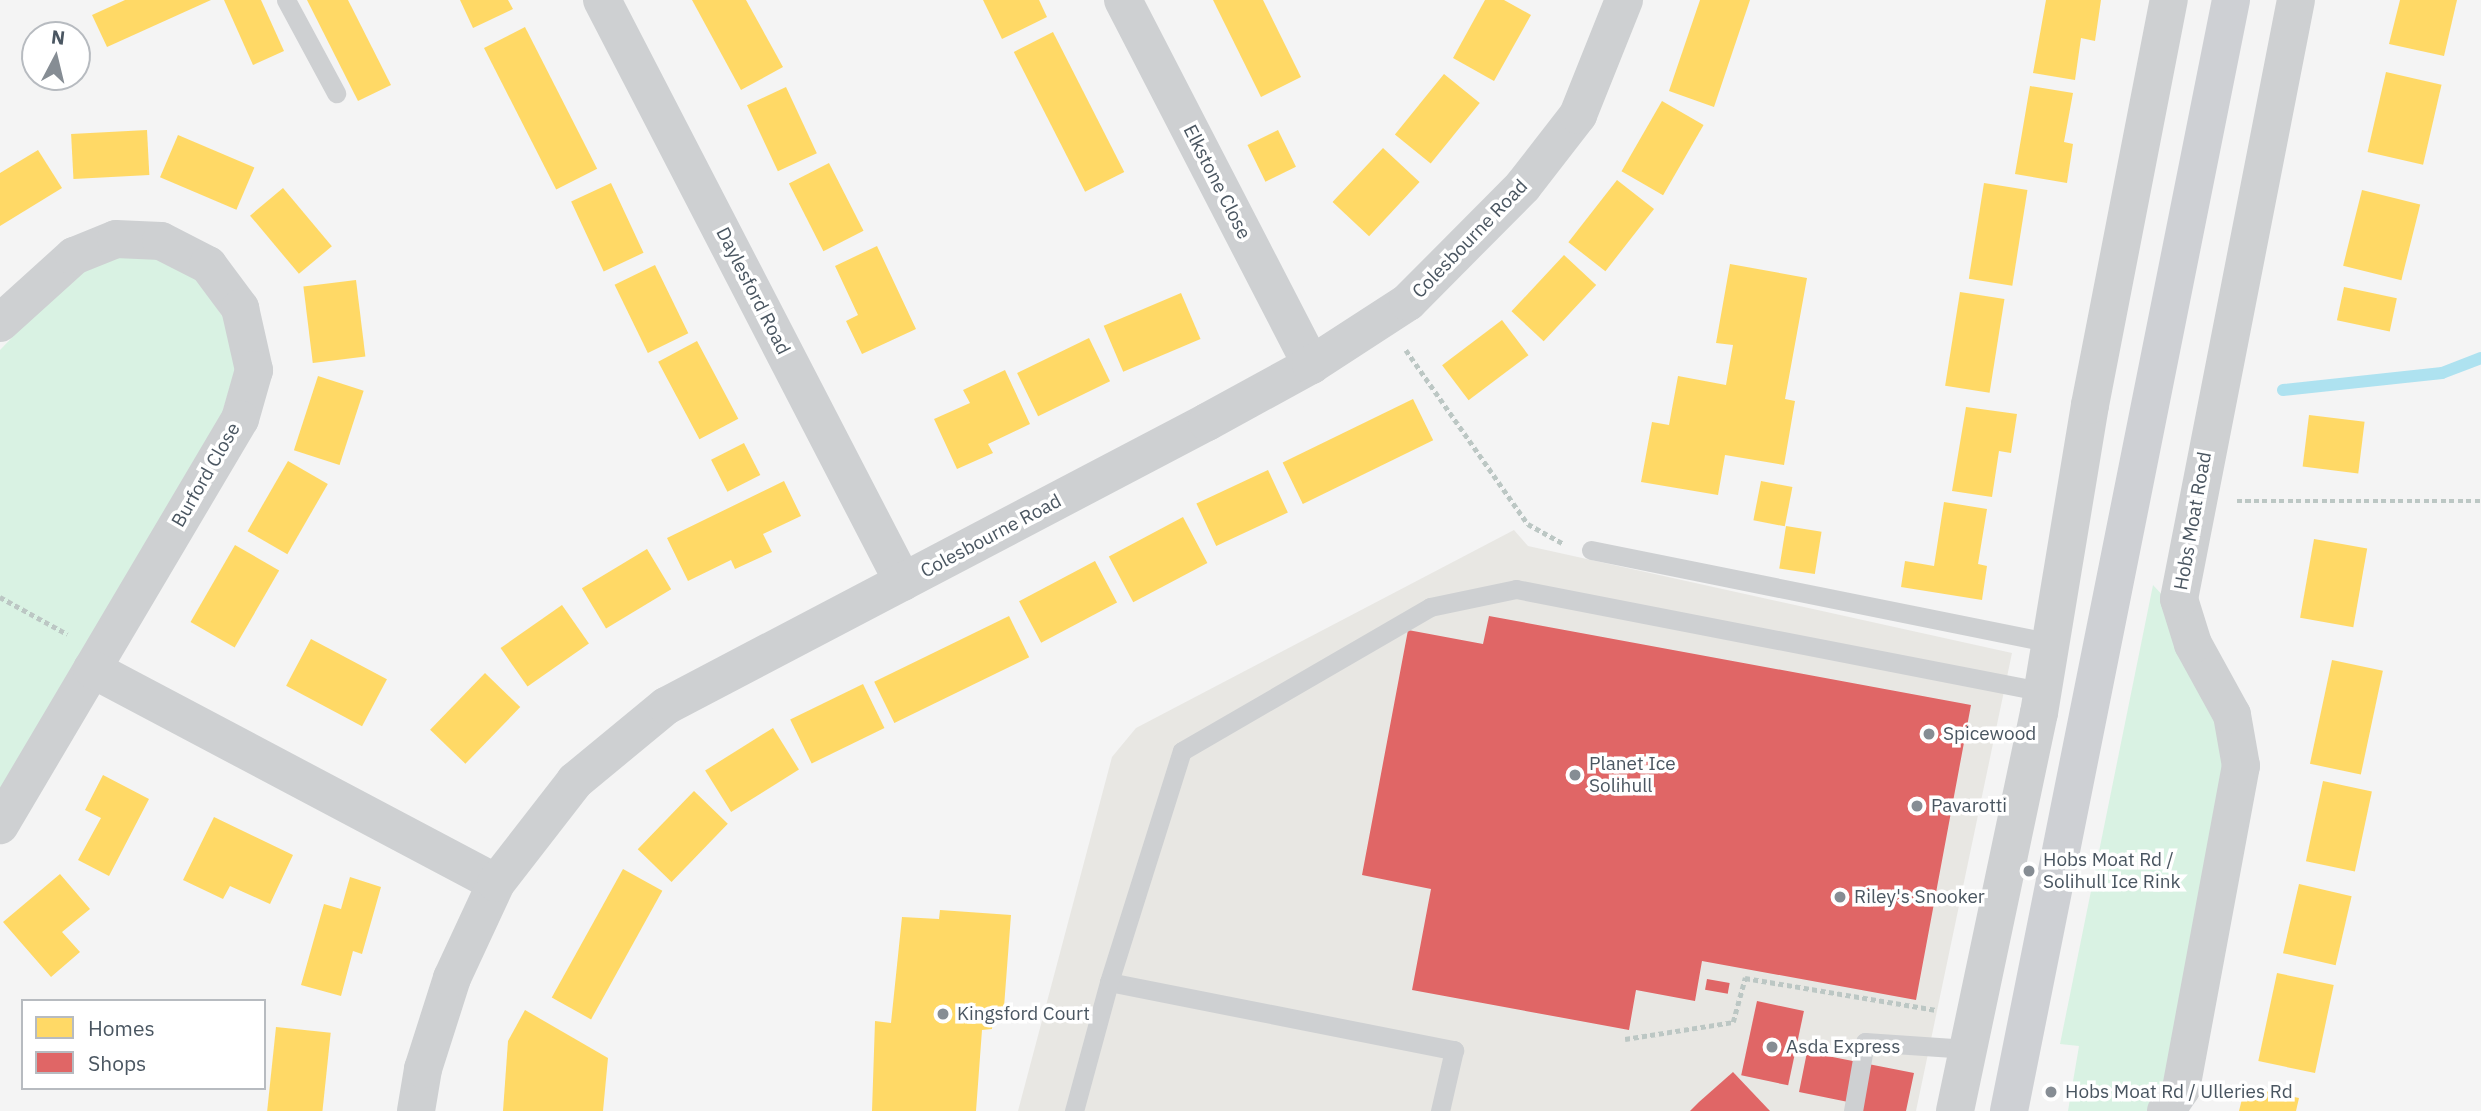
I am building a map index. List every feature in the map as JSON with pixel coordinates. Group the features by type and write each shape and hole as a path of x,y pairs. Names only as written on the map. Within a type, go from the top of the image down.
{"main road":[{"path":"2009,1111 2231,0"}],"street":[{"name":"Daylesford Road","path":"602,0 903,582"},
{"name":"Elkstone Close","path":"1123,0 1311,365"},
{"name":"Colesbourne Road","path":"416,1111 423,1069 452,978 496,883 575,781 666,706 1311,365 1408,302 1523,186 1578,114 1624,0"},
{"path":"1955,1111 2039,702 2169,0"},
{"name":"Hobs Moat Road","path":"2166,1111 2180,1089 2241,766 2232,715 2193,644 2179,598 2296,0"},
{"name":"Burford Close","path":"0,323 74,256 116,239 161,241 208,265 240,307 254,370 240,419 0,825"},
{"path":"97,661 496,883"},
{"path":"2039,702 2085,722"},
{"path":"1970,1041 2017,1070"}],"lane":[{"path":"286,0 336,93"},
{"path":"1591,550 2049,642"},
{"path":"1074,1111 1109,982 1182,751 1430,607 1516,589 2039,702"},
{"path":"1109,982 1454,1050 1440,1111"},
{"path":"1853,1111 1865,1042 1970,1041"}],"path":[{"path":"1384,317 1528,524 1560,544 1591,550"},
{"path":"2196,502 2481,501"},
{"path":"0,597 97,661"},
{"path":"1625,1039 1733,1022 1745,978 1970,1041"}],"shaded area":[{"path":"1514,530 1528,546 2012,653 1916,1111 1018,1111 1112,757 1136,728"}],"green space":[{"path":"131,255 165,260 195,276 231,329 237,363 219,424 0,794 0,350 51,297 97,261"},
{"path":"2153,585 2167,600 2215,706 2231,763 2161,1095 2147,1111 2068,1111 2079,1046 2060,1044"}],"building: Homes":[{"path":"125,0 211,0 107,47 92,15"},
{"path":"224,0 261,0 284,51 253,65"},
{"path":"307,0 348,0 391,85 358,101"},
{"path":"460,0 508,0 513,9 473,28"},
{"path":"692,0 746,0 783,67 741,90"},
{"path":"983,0 1039,0 1047,17 1002,39"},
{"path":"1213,0 1263,0 1301,77 1261,97"},
{"path":"1485,0 1504,0 1531,15 1494,81 1453,58"},
{"path":"1700,0 1750,0 1714,107 1669,91"},
{"path":"2046,0 2101,0 2095,41 2081,38 2075,80 2033,73"},
{"path":"2400,0 2457,0 2444,56 2389,44"},
{"path":"525,27 597,169 556,190 484,48"},
{"path":"1053,32 1124,172 1085,192 1014,52"},
{"path":"2386,72 2442,85 2423,165 2368,152"},
{"path":"1444,74 1480,103 1431,164 1395,135"},
{"path":"2030,86 2073,93 2064,142 2073,144 2067,183 2015,174"},
{"path":"786,87 817,153 778,171 747,105"},
{"path":"1662,101 1704,125 1663,195 1622,171"},
{"path":"147,130 149,175 73,179 71,134"},
{"path":"1278,130 1296,167 1265,182 1247,145"},
{"path":"178,135 254,167 236,210 160,177"},
{"path":"1383,148 1420,182 1369,236 1333,202"},
{"path":"38,150 62,188 0,226 0,173"},
{"path":"829,163 864,231 823,251 789,183"},
{"path":"1617,180 1654,209 1605,271 1568,242"},
{"path":"611,183 644,253 604,271 571,202"},
{"path":"1984,183 2027,190 2012,286 1969,279"},
{"path":"283,188 332,246 299,274 250,216"},
{"path":"2362,190 2420,205 2401,280 2343,266"},
{"path":"877,246 916,329 862,354 846,321 858,315 835,266"},
{"path":"1564,255 1596,285 1544,341 1511,311"},
{"path":"1730,264 1807,278 1785,399 1795,401 1784,465 1725,455 1718,495 1641,482 1652,422 1669,425 1678,376 1726,385 1733,345 1716,343"},
{"path":"655,265 688,333 648,353 615,285"},
{"path":"356,280 365,356 313,363 303,286"},
{"path":"2344,287 2397,298 2390,331 2337,320"},
{"path":"1960,292 2004,299 1990,393 1945,386"},
{"path":"1181,293 1201,339 1123,372 1104,326"},
{"path":"1502,320 1528,355 1469,400 1442,365"},
{"path":"1089,338 1110,381 1038,416 1017,373"},
{"path":"697,341 738,419 699,439 658,362"},
{"path":"1005,370 1030,424 988,444 993,453 957,469 934,419 970,403 963,390"},
{"path":"318,376 364,391 340,465 294,450"},
{"path":"1413,399 1433,440 1303,504 1283,463"},
{"path":"1966,407 2017,414 2011,453 1999,451 1992,497 1952,491"},
{"path":"2309,415 2365,422 2358,473 2303,467"},
{"path":"744,443 760,475 727,492 711,460"},
{"path":"288,461 328,484 287,554 248,531"},
{"path":"1268,470 1288,513 1216,546 1196,503"},
{"path":"784,481 801,516 763,534 772,552 735,569 731,560 688,581 667,538"},
{"path":"1761,481 1792,487 1785,526 1753,520"},
{"path":"1944,502 1987,509 1978,564 1987,566 1982,600 1901,587 1905,561 1934,566"},
{"path":"1183,517 1207,563 1133,602 1109,556"},
{"path":"1786,526 1822,532 1815,574 1779,568"},
{"path":"2314,539 2367,548 2353,627 2300,618"},
{"path":"235,545 279,570 235,648 190,622"},
{"path":"647,549 671,589 606,628 582,588"},
{"path":"1095,561 1117,602 1041,643 1019,601"},
{"path":"562,605 589,644 528,687 501,648"},
{"path":"1009,616 1029,657 894,723 874,682"},
{"path":"311,639 387,679 362,726 286,686"},
{"path":"2332,660 2383,671 2361,774 2310,764"},
{"path":"485,673 520,707 465,764 430,730"},
{"path":"863,684 884,728 812,764 790,720"},
{"path":"773,728 799,770 731,812 705,770"},
{"path":"103,775 149,799 109,876 78,860 101,818 85,810"},
{"path":"2323,781 2372,791 2355,872 2306,861"},
{"path":"694,791 728,824 672,882 638,849"},
{"path":"214,817 293,855 270,904 230,886 223,899 183,880"},
{"path":"623,869 662,891 591,1019 552,998"},
{"path":"60,874 90,909 62,932 80,952 51,977 3,922"},
{"path":"350,877 381,887 362,954 353,951 341,996 301,985 324,904 341,909"},
{"path":"2299,884 2352,896 2336,965 2283,953"},
{"name":"Kingsford Court","path":"940,910 1011,915 1004,1007 994,1007 992,1029 982,1030 976,1111 872,1111 875,1021 891,1023 902,917 939,919"},
{"path":"2277,973 2334,985 2315,1073 2258,1061"},
{"path":"525,1010 608,1058 603,1111 503,1111 508,1041"},
{"path":"276,1027 331,1033 322,1111 267,1111"},
{"path":"2245,1087 2299,1098 2296,1111 2239,1111"}],"building: Shops":[{"name":"Planet Ice Solihull","path":"1489,616 1971,705 1916,1000 1702,961 1695,1001 1636,990 1629,1030 1412,990 1431,889 1362,875 1408,630 1483,644"},
{"path":"1707,979 1730,983 1728,994 1705,990"},
{"name":"Asda Express","path":"1757,1001 1804,1011 1788,1085 1741,1075"},
{"path":"1807,1052 1914,1073 1906,1111 1861,1111 1863,1105 1799,1092"},
{"path":"1733,1072 1770,1111 1690,1111 1699,1102"}],"waterway":[{"path":"2283,390 2442,373 2481,358"}],"place":[{"name":"Spicewood","path":"1929,734"},
{"name":"Planet Ice Solihull","path":"1575,775"},
{"name":"Pavarotti","path":"1917,806"},
{"name":"Hobs Moat Rd / Solihull Ice Rink","path":"2029,871"},
{"name":"Riley's Snooker","path":"1840,897"},
{"name":"Kingsford Court","path":"943,1014"},
{"name":"Asda Express","path":"1772,1047"},
{"name":"Hobs Moat Rd / Ulleries Rd","path":"2051,1092"}]}
